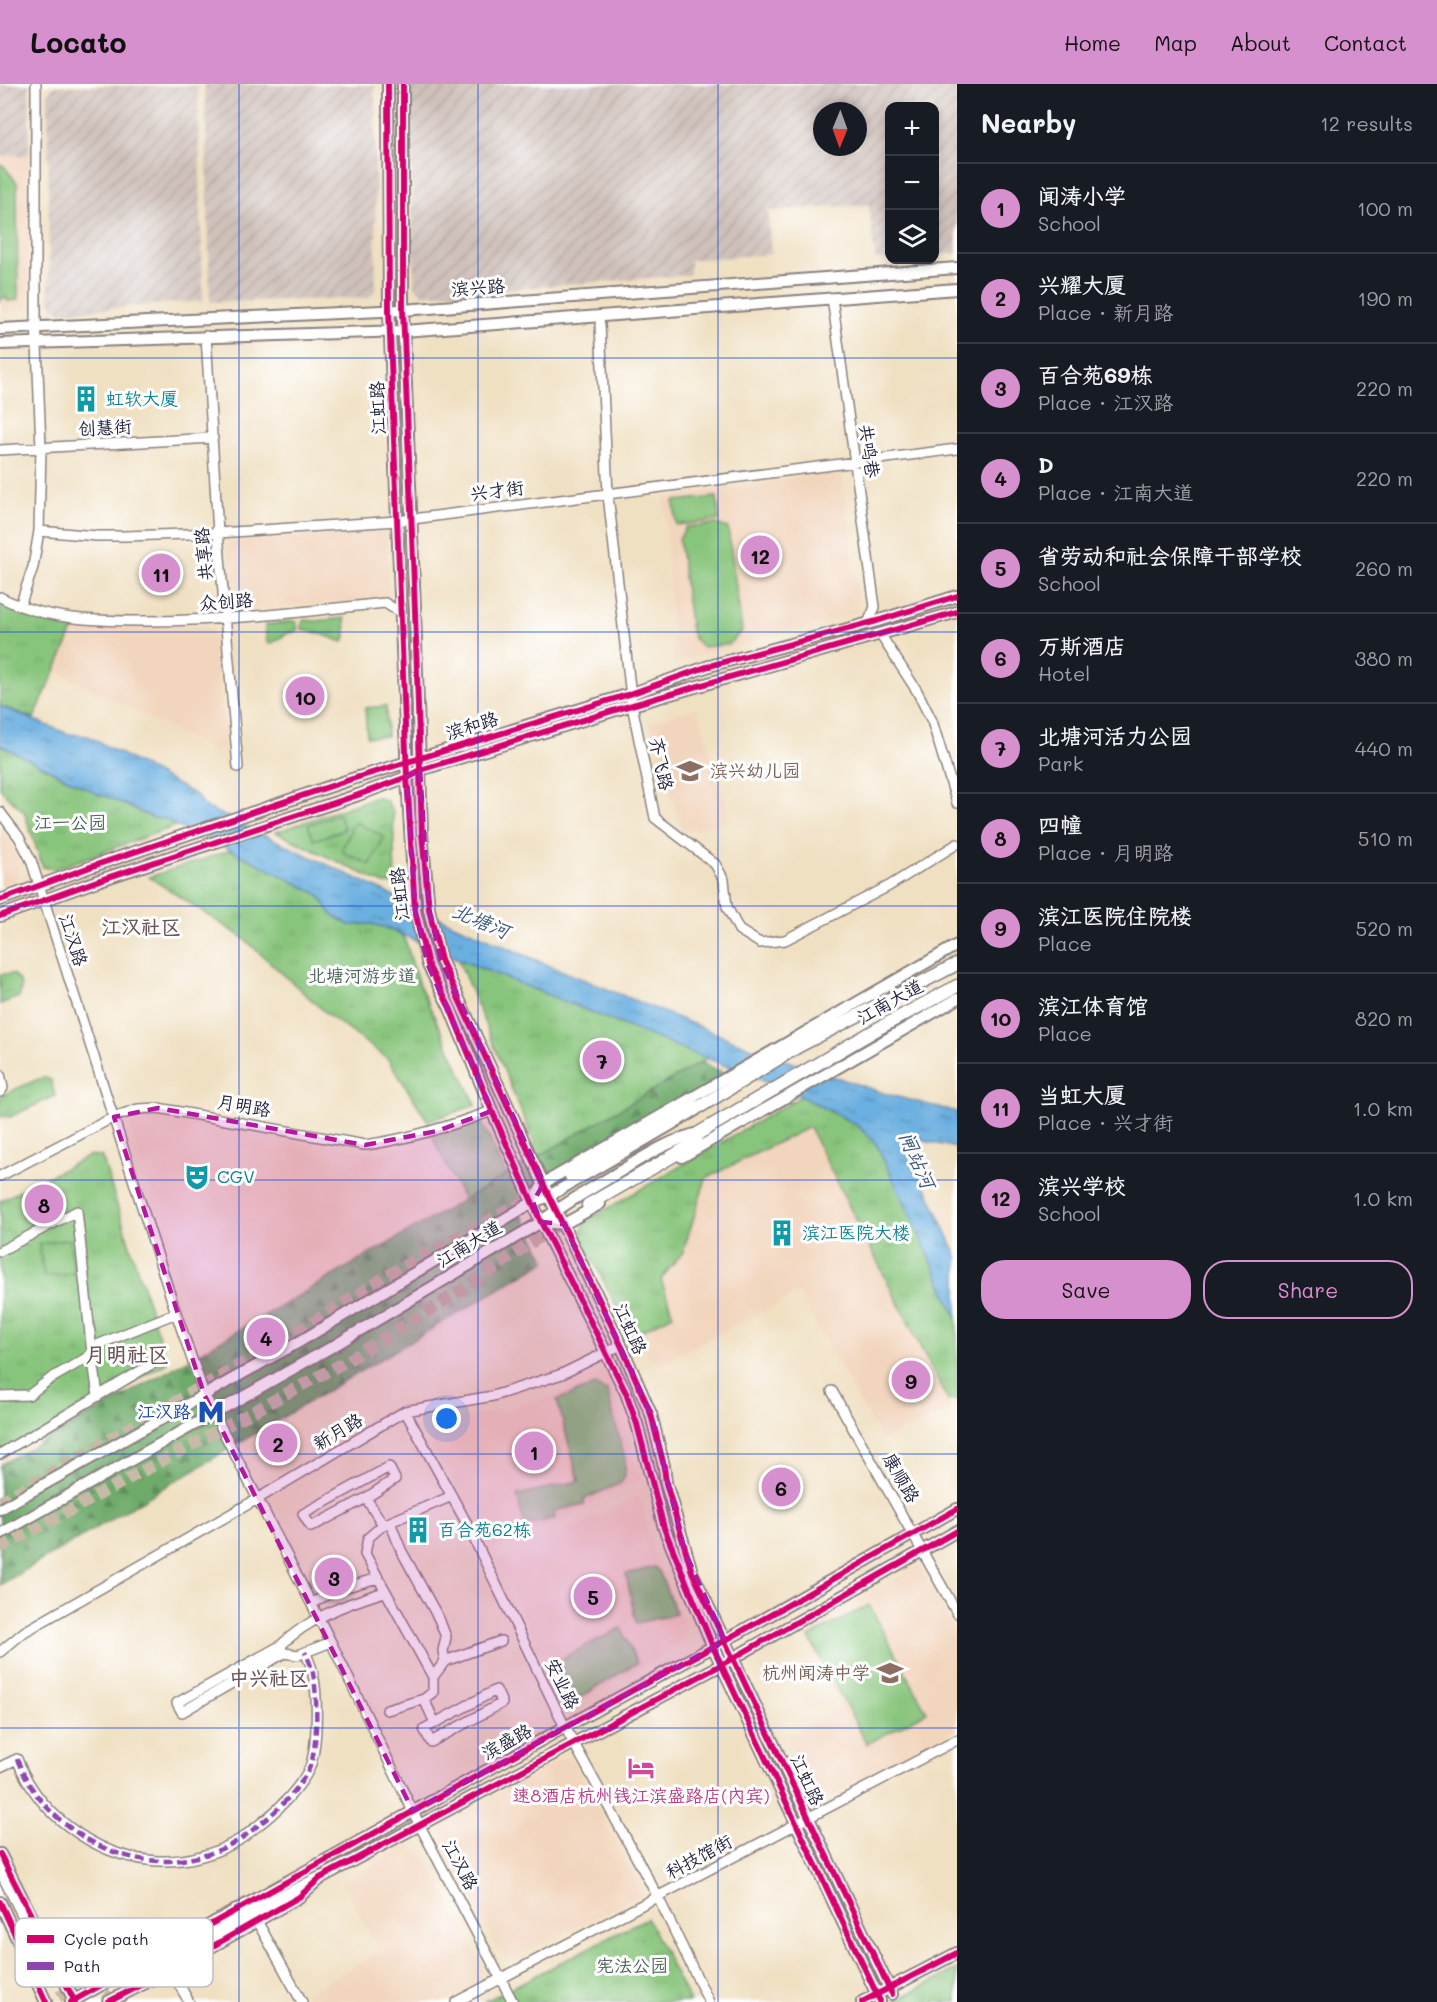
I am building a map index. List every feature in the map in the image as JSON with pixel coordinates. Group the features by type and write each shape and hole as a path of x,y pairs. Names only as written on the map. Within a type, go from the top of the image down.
{"highway":[{"name":"江南大道","path":"701,1106 799,1046 957,964"},
{"name":"江南大道","path":"699,1133 879,1028 957,986"},
{"path":"571,1176 674,1114 701,1106"},
{"path":"588,1205 690,1146 699,1133"},
{"path":"0,1868 23,1918"},
{"path":"213,1934 320,1878"},
{"path":"0,1884 19,1918"}],"main road":[{"name":"江虹路","path":"388,84 389,310 407,777 415,911 428,965 454,1005 544,1183 621,1345 651,1414 666,1483 688,1562 891,1991"},
{"name":"江虹路","path":"403,84 403,310 422,832 429,909 441,960 454,1005 492,1111 542,1222 608,1353 637,1424 664,1528 713,1647 878,1999"},
{"name":"滨兴路","path":"0,329 403,310 957,268"},
{"name":"滨兴路","path":"0,344 404,331 957,289"},
{"name":"滨和路","path":"0,900 93,866 352,779 630,694 709,666 868,623 957,596"},
{"name":"滨和路","path":"0,916 97,881 358,795 420,770 632,705 957,612"},
{"path":"533,1202 544,1183 957,945"},
{"path":"542,1222 564,1224 957,999"},
{"name":"江南大道","path":"0,1509 379,1296 533,1202 549,1196 701,1106"},
{"name":"江南大道","path":"0,1534 337,1344 542,1222 556,1209 642,1158 684,1136 699,1133"},
{"name":"滨盛路","path":"213,1923 565,1727 725,1641 957,1509"},
{"name":"滨盛路","path":"213,1946 299,1898 320,1878 721,1665 952,1533"},
{"path":"0,1854 32,1918"},
{"path":"0,1902 15,1935"},
{"path":"862,2002 878,1999 957,1953"},
{"path":"891,1991 957,1960"},
{"path":"39,1987 46,2002"},
{"path":"67,1987 74,2001"},
{"name":"滨盛路","path":"74,2001 99,1987"},
{"name":"滨盛路","path":"108,2002 138,1987"}],"street":[{"path":"20,606 33,567 39,531 41,448 37,326 36,84"},
{"name":"共鸣巷","path":"832,298 874,608 868,623"},
{"name":"齐飞路","path":"600,324 608,495 630,694 655,818 715,864 724,880 727,907 739,930 760,943 785,940 889,886 957,844"},
{"name":"共享路","path":"206,336 218,533 238,767"},
{"name":"创慧街","path":"0,450 213,438"},
{"name":"兴才街","path":"39,531 125,537 397,521 957,449"},
{"path":"400,588 385,603 401,613"},
{"name":"众创路","path":"0,597 20,606 75,619 167,621 226,619 385,603"},
{"path":"874,608 888,617"},
{"path":"891,648 893,630"},
{"path":"880,634 917,691 932,722 957,803"},
{"name":"江汉路","path":"0,812 20,837 30,860 204,1394 312,1603 420,1826 513,2002"},
{"path":"0,1074 3,1088 0,1092"},
{"name":"月明路","path":"0,1176 114,1118 138,1109 158,1107 364,1145 391,1142 437,1131 492,1111"},
{"path":"0,1251 77,1211 98,1396"},
{"path":"0,1396 29,1395 50,1379 88,1357 97,1345 176,1313"},
{"name":"新月路","path":"0,1652 24,1632 259,1498 405,1411 493,1396 562,1374 621,1345"},
{"path":"0,1454 157,1361"},
{"name":"康顺路","path":"832,1390 957,1613"},
{"name":"安业路","path":"405,1411 452,1496 565,1727 658,1897 709,2002"},
{"path":"389,1467 395,1479 366,1498 311,1527 303,1514 389,1467"},
{"path":"387,1710 424,1699 433,1692 433,1677 365,1554 368,1538 387,1524 452,1496"},
{"path":"366,1498 387,1524 439,1619 446,1637 443,1651 445,1661"},
{"path":"312,1603 336,1590 378,1578"},
{"path":"331,1642 298,1655 282,1650 177,1702 182,1712 282,1650 290,1636 319,1617 342,1605 384,1592"},
{"path":"433,1677 445,1661 501,1641"},
{"path":"0,1767 17,1759 34,1793 51,1812 84,1838 109,1851 139,1860 177,1861 220,1850 241,1839 269,1816 288,1798 309,1768 315,1736 316,1700 313,1673 305,1652"},
{"path":"496,1690 502,1702 431,1742 424,1729 435,1723 496,1690"},
{"path":"424,1699 435,1723"},
{"name":"科技馆街","path":"456,2002 957,1740"},
{"path":"257,1921 302,2002"},
{"path":"181,1987 189,2002"}],"highlighted area":[{"path":"420,770 429,909 441,960 544,1183 533,1202 541,1222 564,1224 651,1414 685,1552 725,1641 413,1811 204,1394 114,1117 158,1108 365,1145 437,1131 492,1111 428,965 415,911 407,777"}],"shaded area":[{"path":"0,84 29,84 29,155 0,156"},
{"path":"205,84 375,85 376,289 369,298 210,302"},
{"path":"410,84 957,84 957,253 939,255 939,102 885,102 885,259 875,260 869,205 768,211 771,254 690,260 690,275 424,295 414,286"},
{"path":"58,86 198,86 203,301 62,312 54,307 49,299 48,98 50,89"},
{"path":"29,155 28,310 0,311 0,156"},
{"path":"842,471 860,612 674,662 664,497"},
{"path":"387,531 390,600 234,610 227,542"},
{"path":"75,626 213,628 226,747 215,751 55,671 0,637 57,666"},
{"name":"滨兴幼儿园","path":"697,708 731,819 683,833 649,722"},
{"path":"0,823 20,861 18,879 0,885"},
{"path":"150,1118 165,1118 380,1153 433,1138 464,1201 202,1352 129,1125"},
{"path":"809,1126 948,1401 950,1410 881,1440 799,1294 658,1365 631,1336 673,1315 661,1279 683,1252 706,1178"},
{"path":"608,1368 641,1479 492,1553 420,1422 470,1417 550,1397"},
{"path":"640,1496 656,1558 686,1630 683,1642 573,1706 564,1704 498,1562"},
{"name":"杭州闻涛中学","path":"920,1564 957,1638 957,1728 818,1804 786,1737 841,1708 802,1630"},
{"path":"568,1757 574,1763 640,1887 641,1895 520,1955 504,1957 441,1837 442,1827 451,1819"},
{"path":"409,1846 427,1857 482,1966 483,1974 479,1984 445,2002 310,2002 304,1994 380,1952 341,1882"}],"green space":[{"path":"0,164 17,183 18,300 7,301 6,296 0,301"},
{"path":"717,497 719,520 676,525 674,501"},
{"path":"716,524 728,528 742,631 729,644 703,647 694,639 691,631 679,539 686,527"},
{"path":"0,602 43,620 75,626 34,718 0,706"},
{"path":"345,618 346,637 343,642 319,633 302,630 304,620"},
{"path":"293,621 297,623 297,631 288,633 270,644 267,642 265,625"},
{"path":"386,706 387,736 367,737 365,708"},
{"name":"江一公园","path":"0,745 100,795 108,796 153,818 166,819 176,826 55,869 43,867 24,812 0,789"},
{"path":"376,797 387,801 393,813 395,884 384,884 276,832"},
{"path":"339,814 344,830 314,840 308,825"},
{"path":"355,822 384,837 370,865 341,851"},
{"name":"北塘河游步道","path":"231,850 318,894 332,915 349,924 373,924 404,937 418,982 476,1105 428,1121 388,1059 326,1013 242,937 149,877"},
{"path":"458,959 708,1058 540,1157"},
{"path":"0,974 13,974 21,990 19,997 0,1004"},
{"path":"701,1062 730,1076 515,1202 546,1261 0,1585 0,1465 172,1369"},
{"path":"43,1077 51,1080 55,1096 10,1117 0,1116 2,1095"},
{"path":"801,1096 857,1125 876,1144 957,1318 957,1399 948,1401 809,1127 706,1178 683,1252 661,1279 673,1315 631,1336 580,1234 586,1221"},
{"path":"480,1119 507,1176 464,1201 433,1138"},
{"path":"91,1155 102,1157 167,1363 0,1458 0,1201"},
{"path":"69,1239 75,1273 44,1277 39,1244"},
{"path":"595,1385 607,1391 625,1459 625,1475 621,1483 584,1499 584,1504 554,1511 555,1518 525,1526 517,1495 579,1481 557,1400"},
{"path":"654,1567 659,1571 676,1614 636,1623 626,1574"},
{"path":"869,1605 927,1712 867,1744 809,1637"},
{"path":"621,1628 637,1663 574,1701 565,1700 549,1665"},
{"name":"宪法公园","path":"647,1918 690,2002 484,2002"},
{"path":"957,1969 957,2002 893,2002"}],"water":[{"path":"0,706 68,734 88,736 196,795 205,807 449,922 543,963 764,1053 886,1094 957,1112 957,1148 920,1140 913,1143 912,1150 915,1163 957,1256 957,1318 876,1144 857,1125 801,1096 458,959 387,928 373,924 349,925 332,915 318,894 231,850 176,826 166,819 153,818 100,795 0,745"}],"tunnel":[{"path":"0,1502 294,1334 402,1267 571,1176"},
{"path":"0,1548 347,1361 465,1288 566,1219"},
{"path":"60,1987 68,2002"},
{"path":"105,2002 121,1987"}],"marked path":[{"path":"17,1759 32,1788 52,1813 89,1840 109,1850 130,1857 174,1861 218,1851 239,1840 271,1815 296,1789 309,1769 316,1736 316,1708 315,1683 305,1652"}],"cycle path":[{"path":"388,84 389,310 407,777 415,911 428,965 450,1008 541,1222 626,1393 637,1424 664,1528 713,1647 880,2001"},
{"path":"403,84 403,310 422,833 429,909 441,960 651,1414 666,1483 692,1572 892,1994"},
{"path":"0,900 93,866 352,779 630,694 709,666 877,621 957,596"},
{"path":"0,916 97,881 358,795 420,770 632,705 957,612"},
{"path":"213,1923 742,1631 957,1509"},
{"path":"213,1946 299,1897 320,1878 721,1665 957,1531"},
{"path":"0,1854 32,1918"},
{"path":"0,1902 15,1935"},
{"path":"862,2002 957,1953"},
{"path":"39,1987 46,2002"},
{"path":"67,1987 75,2002"},
{"path":"71,2002 98,1987"},
{"path":"108,2002 138,1987"}],"place":[{"name":"虹软大厦","path":"86,399"},
{"name":"滨兴学校","path":"760,555"},
{"name":"当虹大厦","path":"161,573"},
{"name":"滨江体育馆","path":"305,696"},
{"name":"滨兴幼儿园","path":"690,771"},
{"name":"北塘河活力公园","path":"602,1060"},
{"name":"CGV","path":"197,1177"},
{"name":"四幢","path":"44,1204"},
{"name":"滨江医院大楼","path":"782,1233"},
{"name":"D","path":"266,1337"},
{"name":"滨江医院住院楼","path":"911,1380"},
{"name":"江汉路","path":"211,1412"},
{"name":"兴耀大厦","path":"278,1443"},
{"name":"闻涛小学","path":"534,1451"},
{"name":"万斯酒店","path":"781,1487"},
{"name":"百合苑62栋","path":"418,1530"},
{"name":"百合苑69栋","path":"334,1577"},
{"name":"省劳动和社会保障干部学校","path":"593,1596"},
{"name":"杭州闻涛中学","path":"890,1673"},
{"name":"速8酒店杭州钱江滨盛路店(内宾)","path":"641,1768"}],"district":[{"name":"江汉社区","path":"141,927"},
{"name":"月明社区","path":"127,1355"},
{"name":"中兴社区","path":"269,1678"}],"water label":[{"name":"北塘河","path":"481,921"},
{"name":"闸站河","path":"917,1160"}]}
